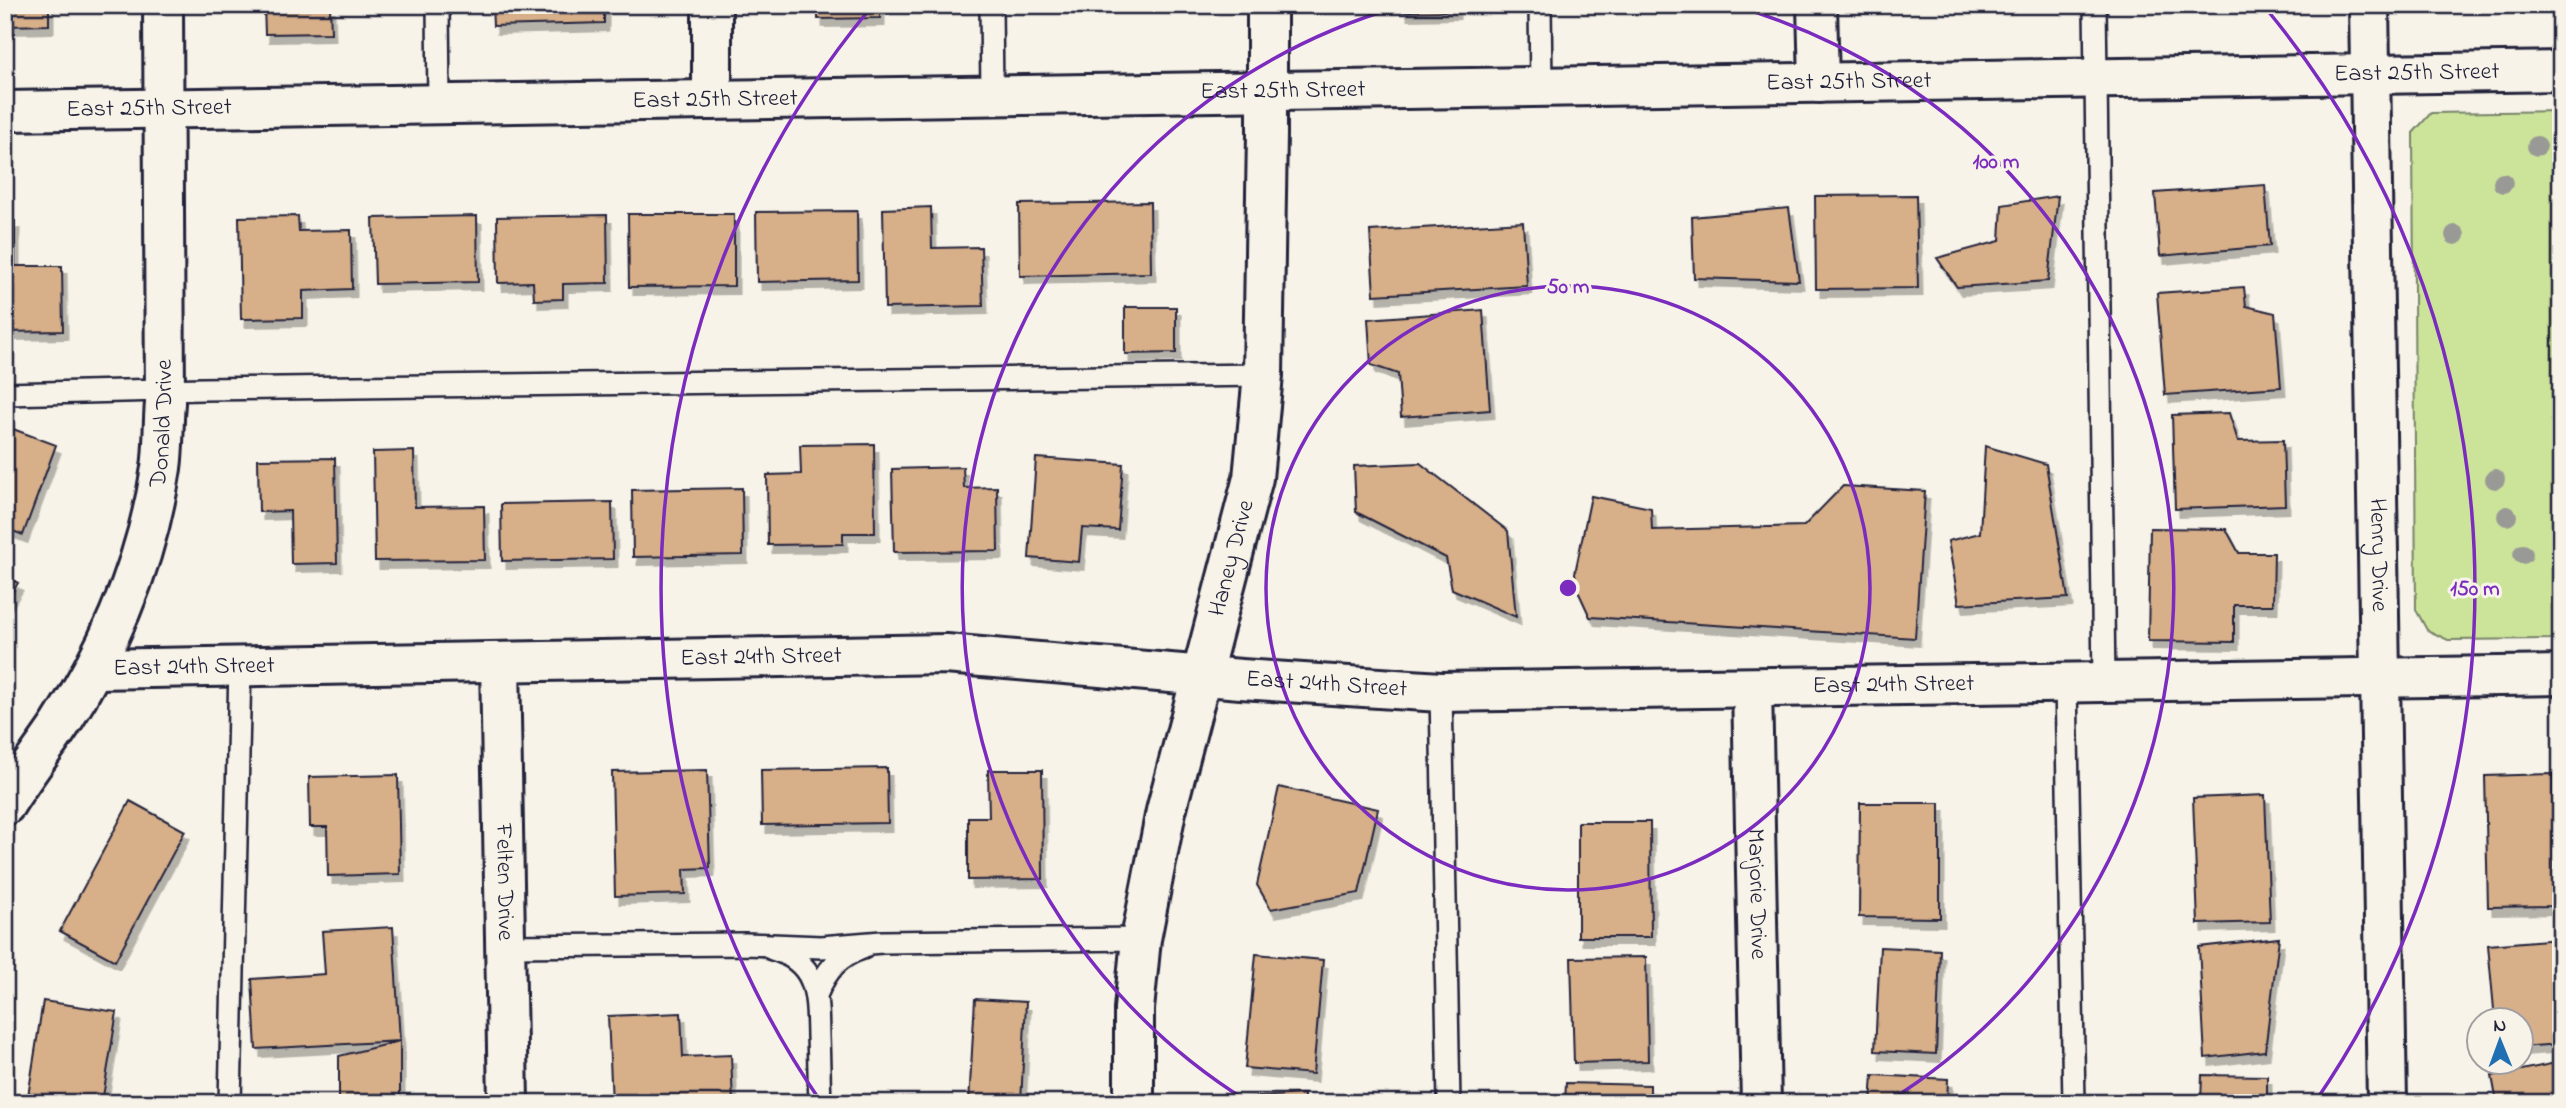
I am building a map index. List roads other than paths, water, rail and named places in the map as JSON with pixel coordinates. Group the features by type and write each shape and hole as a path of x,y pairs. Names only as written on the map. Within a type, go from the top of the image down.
{"street":[{"name":"Donald Drive","path":"5,805 59,727 94,669 119,619 139,567 161,465 164,390 163,5"},
{"path":"712,5 712,100"},
{"name":"Haney Drive","path":"1134,1103 1134,1009 1142,939 1166,811 1252,478 1263,375 1267,5"},
{"path":"1818,5 1819,82"},
{"name":"Henry Drive","path":"2369,5 2387,1103"},
{"name":"East 25th Street","path":"5,111 2561,71"},
{"name":"East 24th Street","path":"94,669 946,654 1201,676 1441,692 2561,675"},
{"name":"Felten Drive","path":"500,662 508,1103"},
{"name":"Marjorie Drive","path":"1752,688 1761,1103"}],"lane":[{"path":"438,5 439,105"},
{"path":"991,5 992,96"},
{"path":"1541,5 1541,87"},
{"path":"2095,5 2104,682"},
{"path":"5,394 1263,375"},
{"path":"230,1103 240,667"},
{"path":"2066,683 2074,1103"},
{"path":"1441,692 1449,1103"},
{"path":"505,946 746,944 821,947 882,942 1142,939"},
{"path":"817,993 826,975 839,960 857,950 882,942"},
{"path":"746,944 786,954 804,968 817,993 820,1103"}]}
